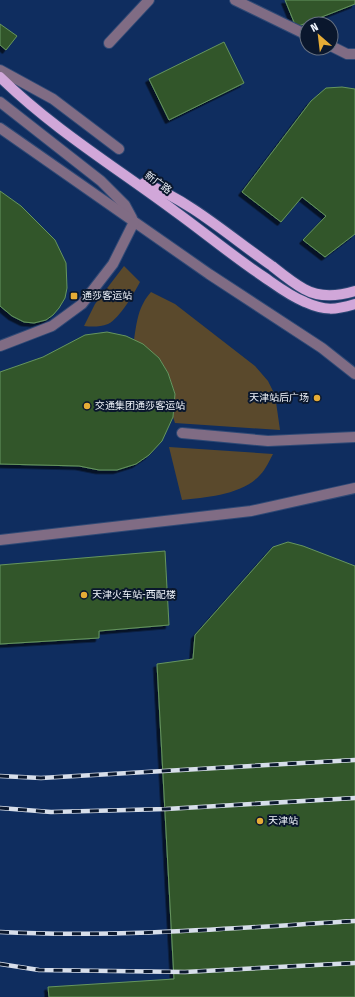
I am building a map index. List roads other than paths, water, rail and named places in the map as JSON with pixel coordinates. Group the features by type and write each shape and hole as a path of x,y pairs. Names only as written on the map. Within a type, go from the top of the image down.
{"main road":[{"name":"新广路","path":"0,77 93,153 129,177 251,268 289,294 306,303 320,308 336,310 355,304"},
{"path":"129,177 164,191 198,212 305,290 330,296 355,291"}],"street":[{"path":"109,43 150,0"},
{"path":"235,0 299,31"},
{"path":"339,50 347,54 355,54"},
{"path":"0,70 53,99 119,149"},
{"path":"0,102 101,181 125,205 134,222"},
{"path":"0,128 210,274 322,348 355,374"},
{"path":"0,346 52,326 82,304 113,264 134,222"},
{"path":"182,433 268,441 355,437"},
{"path":"0,540 250,511 355,488"}],"railway":[{"path":"0,776 41,778 355,760"},
{"path":"0,808 51,812 166,809 355,798"},
{"path":"0,932 44,934 133,933 355,921"},
{"path":"0,964 39,970 185,972 355,963"}],"place":[{"name":"通莎客运站","path":"74,296"},
{"name":"天津站后广场","path":"317,398"},
{"name":"交通集团通莎客运站","path":"87,406"},
{"name":"天津火车站-西配楼","path":"84,595"},
{"name":"天津站","path":"260,821"}]}
